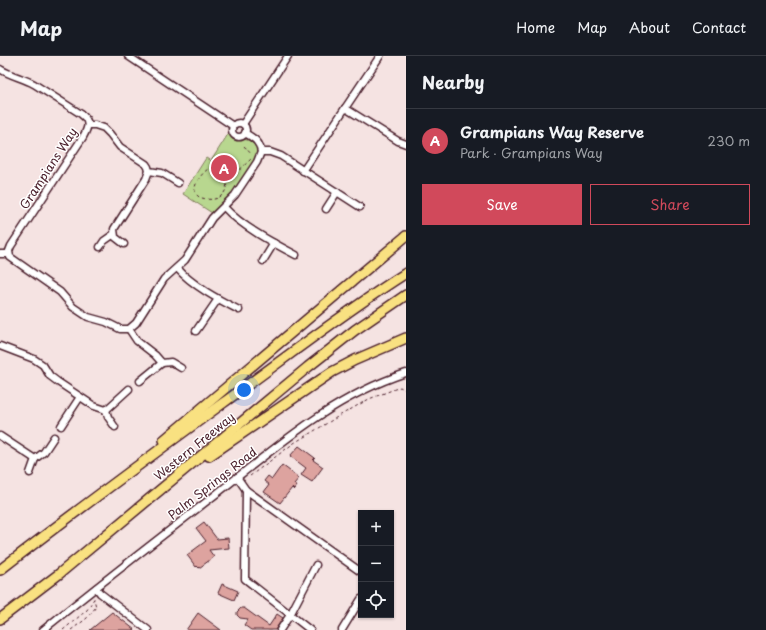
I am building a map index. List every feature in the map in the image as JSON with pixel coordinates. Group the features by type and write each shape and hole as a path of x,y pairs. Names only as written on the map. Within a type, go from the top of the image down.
{"highway":[{"path":"103,491 406,236"},
{"name":"Western Freeway","path":"0,570 103,491 358,304 406,273"},
{"name":"Western Freeway","path":"0,619 58,574 308,367 355,330 406,295"},
{"path":"58,574 207,457 294,397 332,372 355,360 406,338"}],"street":[{"path":"128,56 233,126"},
{"path":"243,124 288,56"},
{"path":"304,172 380,56"},
{"name":"Grampians Way","path":"0,69 12,76 27,80 34,84 81,114 87,119 88,125 83,137 11,246 9,254"},
{"path":"345,108 398,142 406,144"},
{"path":"233,126 239,123 243,124"},
{"path":"243,124 246,128 245,133"},
{"path":"88,125 100,127 107,131 120,147 146,164 148,167 149,172 146,179 114,229 114,234 118,240 124,244"},
{"path":"233,126 232,130 236,135 240,136 245,133"},
{"path":"0,254 9,254 13,260 60,292 73,307 88,317 106,322 120,329 129,328 136,323 164,279 187,257 212,218 235,195 257,162 261,152 260,145 257,141 245,133"},
{"path":"261,152 275,153 360,207"},
{"path":"149,172 162,174 178,184"},
{"path":"326,209 337,192"},
{"path":"224,207 231,215 274,243 296,255"},
{"path":"100,247 104,241 114,234"},
{"path":"263,261 274,243"},
{"path":"177,268 189,279 218,299 239,310"},
{"path":"196,331 218,299"},
{"path":"129,328 137,341 156,355 162,363"},
{"path":"0,346 34,359 43,366 54,379 94,406 106,410"},
{"path":"140,381 162,363 171,362 181,368"},
{"name":"Palm Springs Road","path":"44,630 98,591 239,480 290,436 337,404 377,384 406,373"},
{"path":"106,410 129,389"},
{"path":"61,426 80,397"},
{"path":"106,410 108,417 115,427"},
{"path":"0,436 35,459"},
{"path":"30,473 35,459 44,452 54,437"},
{"path":"239,480 246,490 358,570"},
{"path":"246,490 245,580 310,630"},
{"path":"280,630 290,615 316,565"},
{"path":"98,591 148,630"},
{"path":"342,630 358,604"}],"path":[{"path":"226,182 253,156 244,146"},
{"path":"214,166 218,168 223,174 226,182 227,188 225,192 223,195 216,198 202,198 196,193 198,181 203,173 210,167 214,166"},
{"path":"239,480 294,443 370,399 400,387 406,390"},
{"path":"63,630 86,610 98,591"},
{"path":"71,630 86,619 96,607 94,599"}],"green space":[{"path":"230,131 236,138 252,142 257,150 257,155 249,171 235,190 228,199 212,213 183,194 206,158 211,161"}],"building":[{"path":"299,446 315,458 313,460 323,467 312,482 301,475 306,468 290,456"},
{"path":"282,465 299,478 294,484 297,486 294,490 292,488 280,503 264,492 269,485 264,481 268,476 272,479"},
{"path":"204,522 217,539 228,538 229,548 209,550 214,557 199,568 197,566 196,567 187,555 206,541 196,528"},
{"path":"222,584 238,591 234,600 218,593"},
{"path":"241,608 244,608 269,626 277,614 283,618 275,630 251,630 244,625 248,619 240,618 237,615 237,612"},
{"path":"112,612 135,630 90,630"},
{"path":"198,613 221,630 186,630"}],"place":[{"name":"Grampians Way Reserve","path":"224,168"}]}
